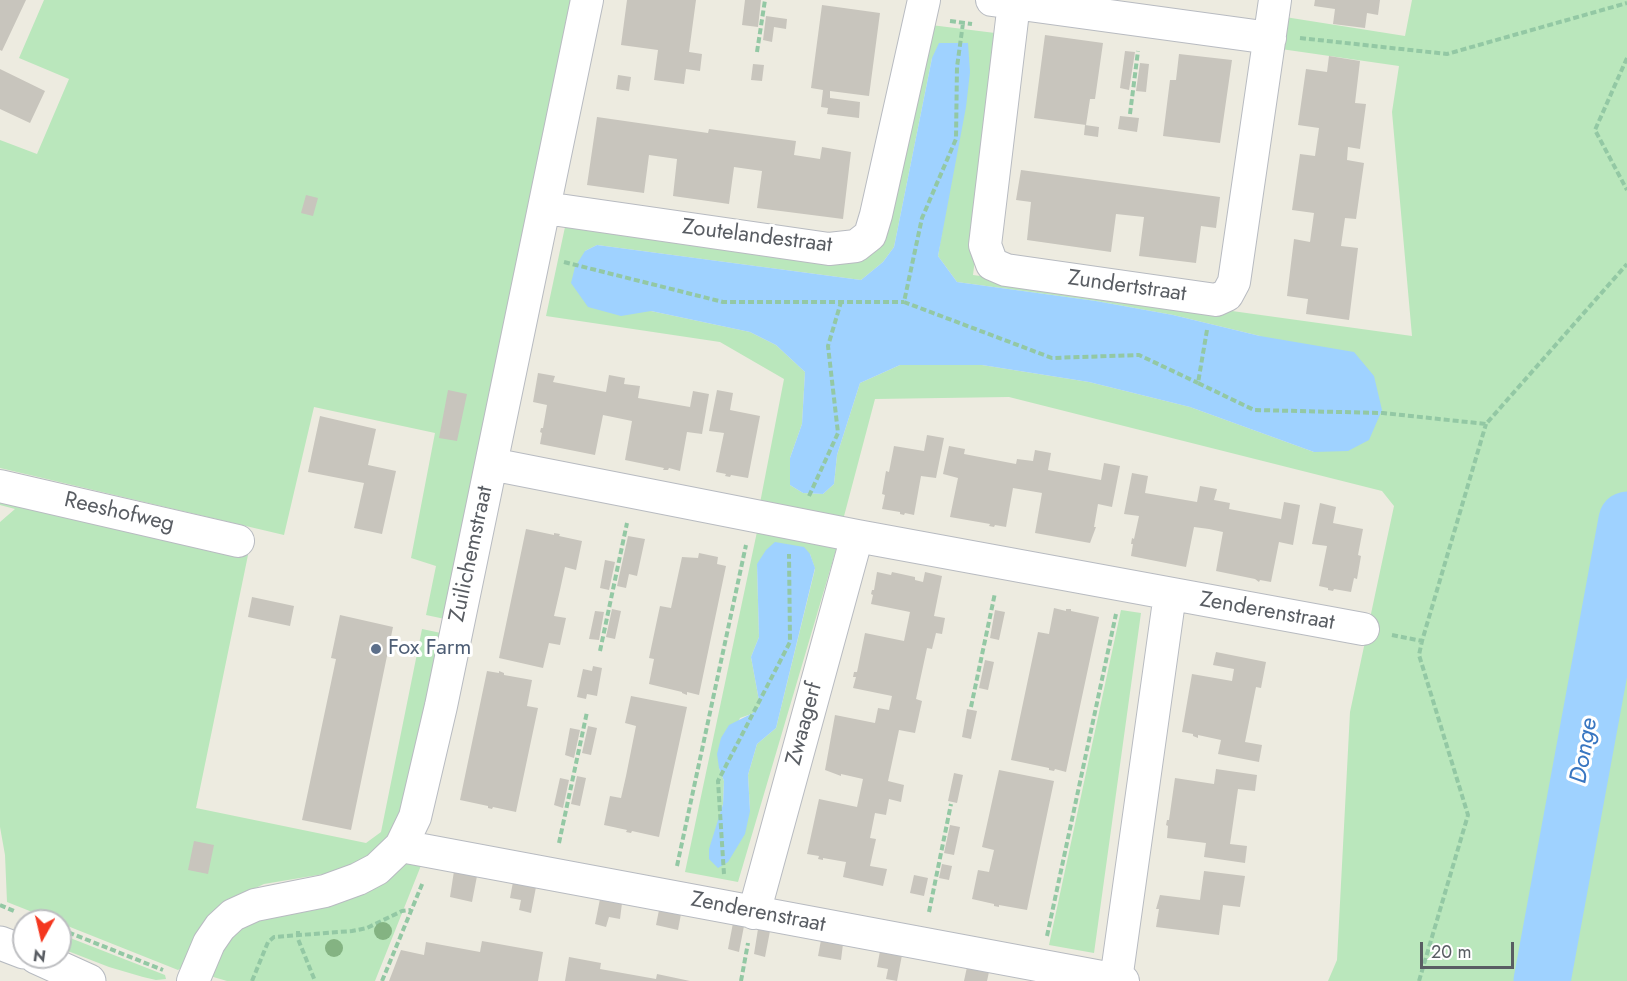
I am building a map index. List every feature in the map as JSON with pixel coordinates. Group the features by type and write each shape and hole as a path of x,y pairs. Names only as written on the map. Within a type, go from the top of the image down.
{"street":[{"name":"Zuilichemstraat","path":"181,977 220,927 233,915 255,905 325,891 358,879 377,869 401,846 415,817 587,0"},
{"name":"Zundertstraat","path":"1006,11 985,246 992,264 1006,270 1216,300 1227,294 1234,282 1283,38 1275,0"},
{"name":"Zoutelandestraat","path":"545,208 829,249 856,246 870,235 876,215 922,9"},
{"path":"1006,11 1143,21 1283,38"},
{"name":"Zenderenstraat","path":"491,464 857,536 1363,629"},
{"name":"Reeshofweg","path":"0,486 238,541"},
{"name":"Zwaagerf","path":"754,913 857,536"},
{"name":"Zenderenstraat","path":"401,846 1119,980 1170,594"},
{"path":"66,969 112,981"}],"path":[{"path":"757,52 765,0"},
{"path":"1283,38 1447,54 1627,3"},
{"path":"922,9 962,26 1006,11"},
{"path":"1130,114 1143,21"},
{"path":"1627,58 1595,130 1627,190"},
{"path":"560,261 723,302 904,302"},
{"path":"1419,981 1468,815 1419,655 1422,641 1486,424 1627,264"},
{"path":"806,501 838,433 828,346 841,302"},
{"path":"1207,328 1198,383 1254,410 1383,413 1486,424"},
{"path":"600,651 634,492"},
{"path":"671,897 753,515"},
{"path":"723,882 724,863 718,781 790,642 789,548"},
{"path":"972,707 1002,563"},
{"path":"1041,966 1123,586"},
{"path":"1363,629 1422,641"},
{"path":"553,875 587,712"},
{"path":"922,944 951,804"},
{"path":"382,981 435,853"},
{"path":"252,981 268,942 274,937 352,931 367,928 402,910 411,910"},
{"path":"741,981 754,913"},
{"path":"72,934 181,977"},
{"path":"298,934 315,981"}],"green space":[{"path":"44,0 572,0 445,619 426,615 436,566 411,558 435,433 314,407 284,535 0,468 0,140 37,154 69,79 19,58"},
{"path":"1412,0 1627,0 1627,981 1328,981 1337,960 1350,712 1394,506 1382,491 1009,397 875,399 843,520 760,503 784,379 720,342 546,316 565,227 850,262 931,25 1003,34 973,275 1412,336 1392,112 1399,66 1281,49 1285,17 1405,36","holes":["932,58 944,219 938,256 957,282 1096,301 1173,315 1260,336 1314,452 1190,407 1089,382 982,365 900,365 860,383 837,455 834,484 823,494 803,493 790,485 790,458 802,424 805,372 776,345 750,332 651,311 585,251 597,245 861,280 883,262 894,247"]},
{"path":"0,496 248,555 196,808 366,843 381,832 422,629 441,633 401,823 379,850 354,866 330,873 264,884 221,904 202,931 188,964 178,970 72,928 72,909 25,909 7,902 5,855 0,827 0,522 15,509 0,505"},
{"path":"758,527 838,543 738,882 685,872","holes":["810,554 815,569 776,728 757,744 748,775 750,811 720,816 724,781 719,768 740,718 754,713 760,706 751,657 759,637 757,564"]},
{"path":"1121,610 1141,613 1094,953 1049,945"},
{"path":"408,860 422,863 375,981 227,981 210,976 228,936 247,918"},
{"path":"72,939 165,975 166,979 156,980 109,967 72,953"}],"water":[{"path":"939,43 968,43 970,72 966,107 938,256 957,282 1096,301 1173,315 1260,336 1354,352 1374,376 1382,410 1369,440 1348,451 1314,452 1190,407 1089,382 982,365 900,365 860,383 837,455 834,484 823,494 803,493 790,485 790,458 802,424 805,372 776,345 750,332 651,311 621,316 588,307 571,283 575,267 585,251 597,245 861,280 883,262 894,247 932,58"},
{"path":"775,542 804,547 810,554 815,568 776,728 757,744 748,775 750,811 745,834 728,862 718,868 709,859 709,849 723,804 724,781 717,754 721,738 729,725 753,713 760,706 751,657 759,637 757,564 766,550"}],"building":[{"path":"0,0 26,0 2,51 0,50"},
{"path":"627,0 696,0 689,52 702,54 700,71 686,69 684,84 654,80 658,50 621,45"},
{"path":"745,0 761,0 758,27 742,25"},
{"path":"1315,0 1380,0 1378,15 1367,13 1365,28 1333,24 1335,9 1314,6"},
{"path":"822,5 880,13 869,96 830,91 830,98 860,102 859,118 827,114 828,108 821,107 823,90 811,88"},
{"path":"766,16 787,19 786,29 774,27 772,42 763,40"},
{"path":"1045,35 1103,43 1095,99 1090,99 1086,125 1034,118"},
{"path":"1125,51 1135,52 1129,90 1120,88"},
{"path":"1179,54 1232,60 1220,143 1163,136 1170,80 1176,80"},
{"path":"1329,56 1360,61 1355,103 1366,104 1360,149 1348,147 1347,160 1364,163 1356,219 1345,218 1341,246 1358,248 1349,320 1306,314 1308,299 1287,296 1294,239 1310,242 1314,213 1292,210 1300,154 1315,156 1319,128 1298,125 1306,69 1327,72"},
{"path":"1140,63 1149,64 1146,92 1136,91"},
{"path":"753,64 764,65 762,81 751,80"},
{"path":"0,69 45,91 30,123 0,109"},
{"path":"618,75 631,77 629,91 616,89"},
{"path":"1120,116 1139,118 1137,132 1118,129"},
{"path":"597,117 708,133 709,129 796,141 794,155 820,159 822,147 851,152 843,219 757,208 762,171 734,167 729,204 673,196 677,159 649,155 644,193 587,185"},
{"path":"1085,125 1099,127 1098,137 1084,135"},
{"path":"1021,170 1220,197 1216,228 1201,226 1196,263 1139,256 1144,217 1116,214 1111,252 1027,240 1031,202 1016,200"},
{"path":"306,195 318,198 313,216 301,213"},
{"path":"538,373 555,376 553,382 606,392 609,375 625,378 624,384 640,386 638,398 690,407 693,391 709,394 702,434 687,432 680,471 669,468 663,470 664,468 625,460 632,421 603,415 595,455 540,444 542,433 540,432 543,428 547,405 533,402"},
{"path":"448,390 467,394 457,441 439,438"},
{"path":"717,390 733,393 730,410 760,416 748,478 731,475 730,477 716,472 724,433 709,431"},
{"path":"320,416 376,429 368,465 396,471 382,534 354,528 364,483 308,472"},
{"path":"927,435 944,438 936,478 921,476 914,515 905,513 904,515 900,512 882,509 886,471 889,472 894,446 924,451"},
{"path":"949,446 965,449 964,454 1016,464 1017,459 1033,461 1035,450 1051,453 1048,470 1101,480 1104,463 1120,466 1112,507 1098,504 1094,527 1096,527 1090,543 1035,533 1042,493 1013,488 1006,527 995,525 994,527 989,526 990,524 950,517 958,478 943,474"},
{"path":"1132,473 1148,476 1145,493 1197,502 1200,486 1217,489 1214,500 1230,503 1229,509 1281,519 1284,502 1300,505 1293,545 1279,542 1271,582 1260,580 1259,582 1255,579 1216,571 1223,532 1209,529 1194,527 1186,567 1131,556 1132,538 1134,539 1139,516 1124,514"},
{"path":"1320,503 1336,507 1333,523 1363,529 1358,555 1361,556 1357,579 1354,578 1351,592 1334,589 1333,591 1319,586 1327,546 1312,544"},
{"path":"526,529 554,535 554,533 560,534 559,536 582,541 576,570 565,567 554,616 566,618 560,645 549,643 543,668 499,658"},
{"path":"628,536 645,539 637,576 629,574 626,588 617,586"},
{"path":"699,553 718,557 717,564 726,566 699,695 687,692 687,695 649,684 654,659 649,658 660,606 671,608 682,557 698,558"},
{"path":"605,560 615,562 609,590 600,588"},
{"path":"877,572 891,575 892,572 915,577 915,580 923,582 925,572 942,576 934,616 945,618 942,634 936,633 932,649 927,648 916,699 922,701 915,733 899,730 888,781 904,785 901,802 889,799 886,815 875,813 870,838 876,839 870,866 887,869 883,886 843,877 846,862 818,859 819,856 807,854 819,799 857,807 863,779 841,774 841,776 825,770 835,715 875,723 878,708 889,710 892,696 853,688 856,677 853,677 854,672 857,672 865,633 904,641 910,612 871,604 873,595 871,594 874,590"},
{"path":"252,597 294,606 290,626 248,617"},
{"path":"1054,608 1066,611 1066,609 1071,609 1071,611 1099,617 1066,772 1011,760 1038,632 1049,634"},
{"path":"612,609 621,611 615,639 606,637"},
{"path":"995,610 1005,612 999,640 990,638"},
{"path":"595,611 604,612 599,640 589,639"},
{"path":"340,615 393,627 351,830 302,820 336,659 331,658"},
{"path":"1216,652 1266,662 1261,688 1256,687 1245,742 1262,745 1259,762 1218,754 1221,740 1198,735 1198,738 1193,734 1182,732 1192,674 1232,681 1234,669 1213,665"},
{"path":"985,660 994,662 988,690 979,688"},
{"path":"593,666 602,668 597,696 587,694 586,699 577,697 583,669 592,671"},
{"path":"487,671 499,673 499,671 504,675 532,680 527,706 538,708 516,812 493,807 492,809 488,806 460,800"},
{"path":"631,696 687,707 659,837 632,831 631,833 626,832 627,830 604,825 610,796 621,798 626,776 636,726 625,723"},
{"path":"967,709 977,711 971,739 962,737"},
{"path":"588,726 597,728 591,755 582,753"},
{"path":"570,728 580,730 574,758 565,755"},
{"path":"1216,769 1257,775 1255,791 1238,789 1230,844 1247,846 1245,863 1204,857 1206,843 1167,838 1168,826 1166,825 1169,820 1175,778 1214,784"},
{"path":"999,770 1054,781 1027,910 994,906 994,904 972,899 978,870 989,872 994,850 982,847"},
{"path":"954,773 963,775 957,803 948,801"},
{"path":"577,776 586,778 580,806 571,804"},
{"path":"560,778 569,780 563,808 554,805"},
{"path":"950,825 960,827 954,855 944,853"},
{"path":"194,841 214,845 208,874 188,870"},
{"path":"942,864 952,866 949,880 939,878"},
{"path":"454,871 477,876 472,902 450,897"},
{"path":"1204,871 1245,876 1240,907 1223,905 1219,935 1156,927 1159,909 1156,909 1160,895 1200,900"},
{"path":"914,875 928,878 924,896 910,893"},
{"path":"513,882 536,887 531,913 519,910 521,900 510,898"},
{"path":"600,899 622,903 620,919 609,917 606,927 595,924"},
{"path":"659,910 681,914 678,930 656,925"},
{"path":"733,923 744,926 739,952 728,949"},
{"path":"758,929 770,931 765,957 754,954"},
{"path":"821,940 843,944 841,960 818,956"},
{"path":"482,941 543,952 538,981 389,981 401,950 424,955 426,942 480,952"},
{"path":"880,951 902,955 897,981 886,979 888,969 877,967"},
{"path":"569,957 601,963 600,969 656,979 657,974 690,981 565,981"},
{"path":"967,967 989,972 987,981 964,981"}],"waterway":[{"name":"Donge","path":"1542,981 1627,520"}],"place":[{"name":"Fox Farm","path":"376,649"}]}
